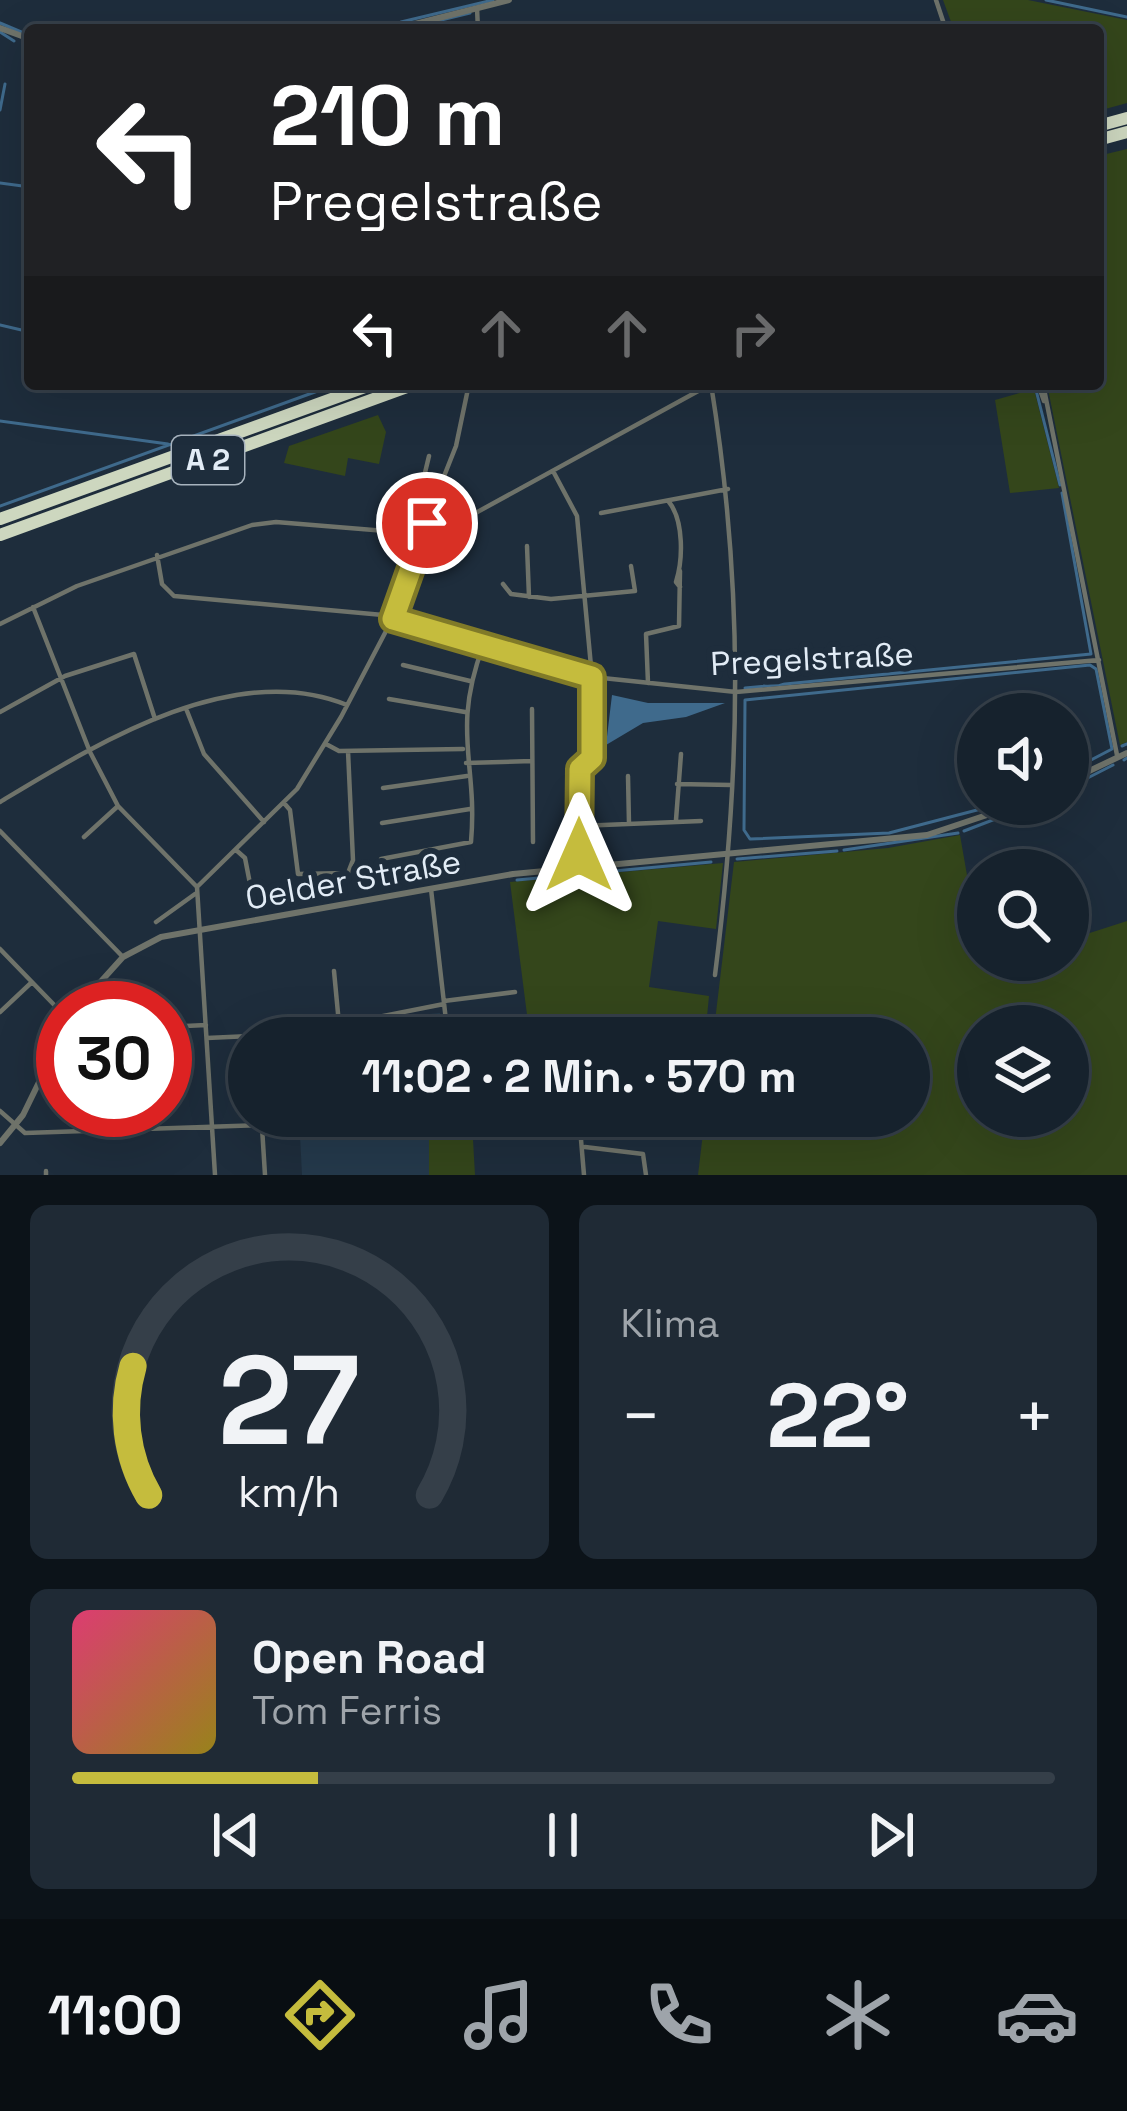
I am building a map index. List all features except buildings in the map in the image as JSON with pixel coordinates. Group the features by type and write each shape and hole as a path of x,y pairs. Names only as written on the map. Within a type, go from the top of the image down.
{"highway":[{"name":"A 2","path":"0,519 356,390"},
{"name":"A 2","path":"0,535 399,390"}],"street":[{"path":"409,24 509,0"},
{"path":"477,8 478,24"},
{"path":"156,922 284,802 326,744 393,619 456,446 468,390"},
{"path":"424,472 420,515 426,524 450,527 700,390"},
{"path":"712,390 736,565 730,853 715,975"},
{"path":"1043,390 1118,756"},
{"path":"410,562 405,556 429,456"},
{"path":"552,471 577,516 592,677 592,758 580,769 579,855"},
{"path":"601,512 728,489"},
{"path":"648,683 646,634 679,626 675,509 683,496"},
{"path":"667,501 675,509"},
{"path":"0,624 157,555 264,523 410,533"},
{"path":"527,546 529,597"},
{"name":"Pregelstraße","path":"157,555 162,584 174,596 393,619 592,677 736,692 1099,660"},
{"path":"503,584 511,594 529,597 635,591 631,566"},
{"path":"33,607 90,752 118,806 195,890 215,1175"},
{"path":"381,859 468,844 465,712 470,681 484,646"},
{"path":"0,712 60,681 134,654 156,722"},
{"path":"403,664 470,681"},
{"path":"0,802 90,752 232,695 268,694 347,705"},
{"path":"389,698 465,712"},
{"path":"532,709 533,842"},
{"path":"187,711 204,754 263,822"},
{"path":"326,744 348,751 464,749"},
{"path":"284,802 290,811 298,874 348,873 353,868 348,751"},
{"path":"1089,770 1127,752"},
{"path":"676,820 681,754"},
{"path":"466,763 532,761"},
{"path":"383,788 467,776"},
{"path":"628,776 629,824"},
{"path":"677,784 733,785"},
{"path":"84,837 118,806"},
{"path":"382,823 470,808"},
{"path":"579,826 701,820"},
{"name":"Oelder Straße","path":"101,981 123,957 146,942 199,931 514,874 927,835 957,825"},
{"path":"0,831 123,957"},
{"path":"236,850 245,858 252,894"},
{"path":"431,889 446,1017"},
{"path":"0,949 36,986"},
{"path":"334,971 338,1017"},
{"path":"0,1012 32,982"},
{"path":"374,1017 515,992"},
{"path":"192,1026 206,1025"},
{"path":"207,1038 228,1038"},
{"path":"0,1143 16,1126 36,1087"},
{"path":"0,1111 25,1133 36,1133"},
{"path":"192,1128 228,1126"},
{"path":"263,1137 265,1175"},
{"path":"583,1137 584,1175"},
{"path":"585,1147 643,1154 646,1175"}],"shaded area":[{"path":"300,1137 430,1137 429,1175 302,1175"}],"green space":[{"path":"943,0 1028,0 1127,20 1127,103 1104,109 1104,24 952,24"},
{"path":"1127,149 1127,742 1120,745 1048,390 1104,390 1104,155"},
{"path":"1034,390 1059,488 1010,493 995,400"},
{"path":"378,415 386,432 379,464 348,458 345,476 284,463 289,446"},
{"path":"960,835 957,981 1089,981 1089,933 1127,921 1127,1175 698,1175 703,1137 930,1137 930,1017 716,1017 734,862 888,848"},
{"path":"723,863 716,929 658,921 649,987 709,996 707,1017 527,1017 510,882"},
{"path":"429,1137 473,1137 475,1175 429,1175"}],"water":[{"path":"612,695 648,703 725,703 686,717 643,723 606,745"}],"waterway":[{"path":"401,22 493,0"},
{"path":"1046,0 1127,17"},
{"path":"425,24 470,13"},
{"path":"0,23 24,33"},
{"path":"0,32 14,41"},
{"path":"0,110 5,84"},
{"path":"0,183 24,186"},
{"path":"0,325 24,331"},
{"path":"0,506 320,390"},
{"path":"1036,390 1060,485"},
{"path":"0,421 168,444"},
{"path":"745,688 1091,654 1062,493"},
{"path":"957,815 889,833 750,839 744,830 745,700 1090,665 1096,669 1112,749 1089,761"},
{"path":"1122,746 1127,744"},
{"path":"1089,777 1113,765"},
{"path":"964,831 980,825"},
{"path":"844,850 958,833"},
{"path":"737,859 837,851"},
{"path":"517,880 711,862"}],"route":[{"path":"427,523 393,619 574,676 592,677 592,758 580,769 579,855"}]}
